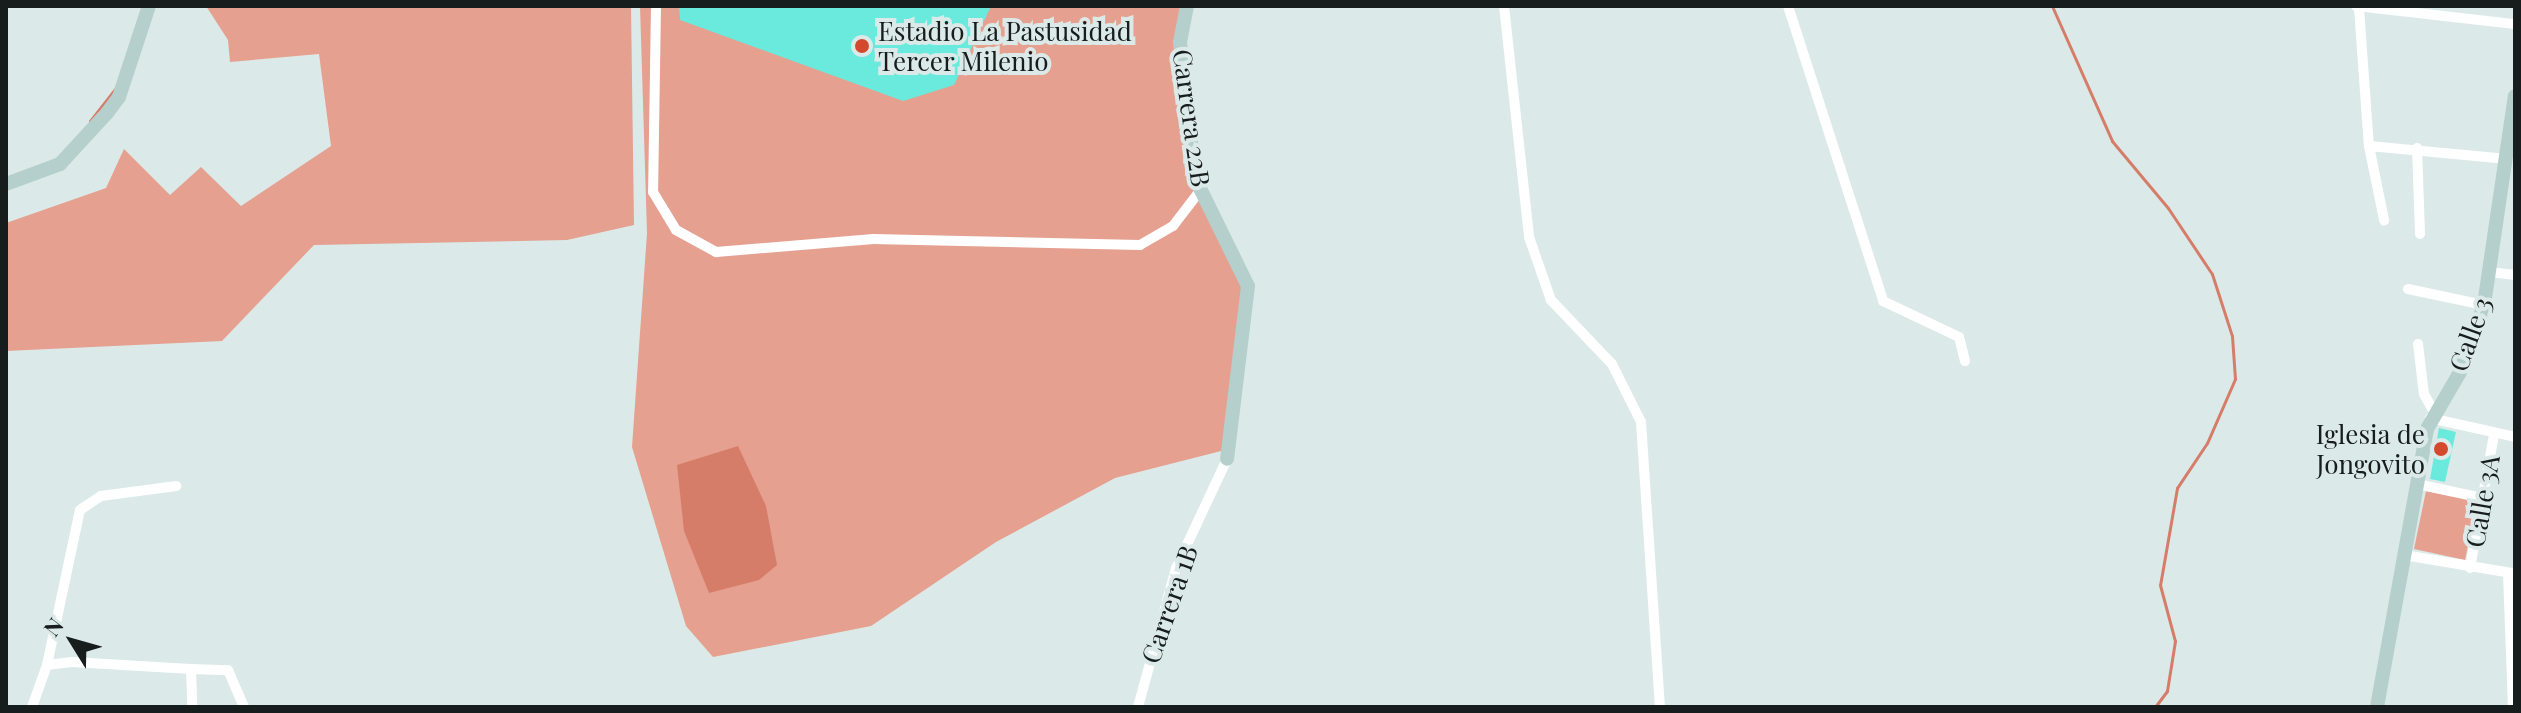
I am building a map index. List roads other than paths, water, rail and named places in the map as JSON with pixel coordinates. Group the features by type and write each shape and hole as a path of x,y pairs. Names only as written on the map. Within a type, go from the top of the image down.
{"street":[{"path":"6,184 60,164 107,113 119,97 149,6"},
{"path":"656,6 653,192 676,230 716,252 873,239 1140,245 1173,226 1199,192"},
{"name":"Carrera 22B","path":"1187,6 1180,42 1199,192 1248,286 1227,459"},
{"path":"1504,6 1529,237 1551,300 1612,364 1641,422 1660,707"},
{"path":"1788,6 1883,301 1959,337 1965,361"},
{"path":"2384,220 2369,146 2358,7 2515,24"},
{"name":"Calle 3","path":"2377,707 2432,414 2460,372 2484,305 2510,150 2515,96"},
{"path":"2369,146 2510,150"},
{"path":"2417,148 2420,234"},
{"path":"2490,272 2515,275"},
{"path":"2408,289 2484,305"},
{"path":"2418,344 2424,394 2432,414 2494,434 2515,437"},
{"name":"Calle 3A","path":"2470,568 2494,434"},
{"name":"Carrera 1B","path":"1138,707 1176,568 1227,459"},
{"path":"2417,484 2482,498"},
{"path":"32,707 47,665 80,510 101,496 176,486"},
{"path":"2404,555 2512,573 2513,707"},
{"path":"47,665 228,670 244,707"},
{"path":"191,669 192,707"}],"waterway":[{"path":"2052,6 2112,141 2168,208 2212,274 2232,336 2235,379 2207,443 2177,488 2160,585 2175,641 2167,691 2155,707"},
{"path":"90,121 115,89"}],"place":[{"name":"Estadio La Pastusidad Tercer Milenio","path":"862,46"},
{"name":"Iglesia de Jongovito","path":"2441,449"}]}
